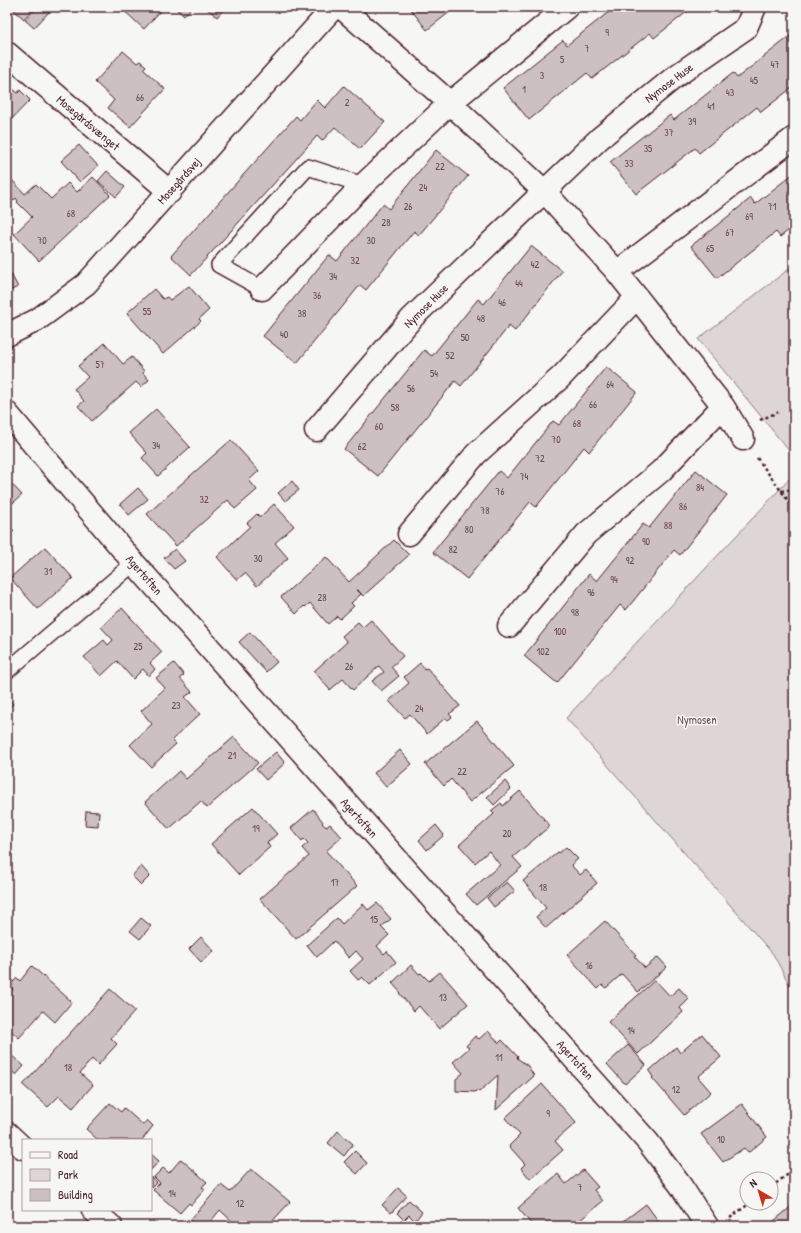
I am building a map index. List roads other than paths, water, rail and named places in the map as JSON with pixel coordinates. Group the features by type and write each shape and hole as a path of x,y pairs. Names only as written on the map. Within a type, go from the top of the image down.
{"street":[{"name":"Mosegårdsvej","path":"7,335 37,320 86,284 170,192 334,7"},
{"path":"341,7 450,103 544,191 618,272 636,297 723,406 743,439"},
{"path":"262,289 363,185 450,103 567,7"},
{"name":"Nymose Huse","path":"316,430 412,318 600,138 664,86 746,28 755,7"},
{"name":"Mosegårdsvænget","path":"7,54 170,192"},
{"path":"618,272 794,138"},
{"path":"408,534 476,454 561,377 636,297"},
{"path":"509,626 586,534 661,471 723,406"},
{"name":"Agertoften","path":"7,413 134,563 648,1142 681,1186 716,1224"},
{"path":"7,1133 22,1147"},
{"path":"94,1211 111,1226"}],"lane":[{"path":"262,289 219,265 308,167 363,185"},
{"path":"7,672 134,563"}],"park label":[{"name":"Nymosen","path":"697,720"}]}
